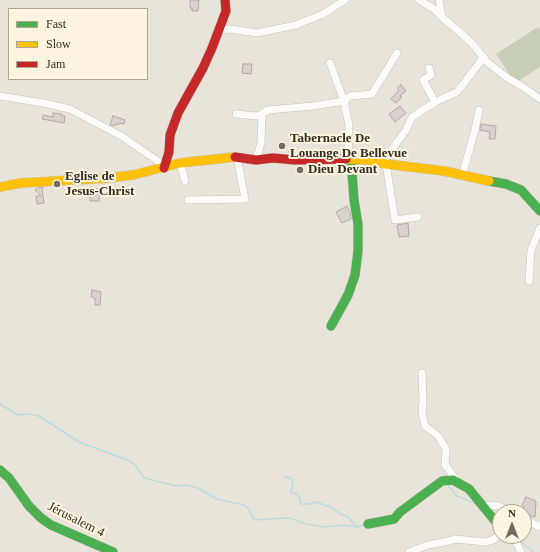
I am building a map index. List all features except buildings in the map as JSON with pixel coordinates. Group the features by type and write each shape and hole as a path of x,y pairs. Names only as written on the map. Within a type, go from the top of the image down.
{"street":[{"path":"164,168 169,152 170,135 178,113 203,68 226,11 225,0"},
{"path":"218,30 230,29 257,33 296,25 323,14 345,0"},
{"path":"419,0 442,16 506,77 540,99"},
{"path":"439,0 442,16"},
{"path":"236,114 257,116 268,110 314,106 344,100 350,96 372,94 397,53"},
{"path":"418,218 395,220 384,163 406,130 412,117 435,102 457,92 484,57"},
{"path":"330,63 344,100 349,126 350,159 358,224 355,275 348,295 331,326"},
{"path":"429,68 431,75 423,80 435,102"},
{"path":"0,96 70,109 123,137 159,162 164,168"},
{"path":"462,176 479,110"},
{"path":"256,160 261,143 262,114"},
{"path":"0,187 21,183 123,176 164,168 180,163 237,157 256,160 273,158 295,160 350,159 444,171 488,182 506,184 521,190 540,211"},
{"path":"188,200 245,199 237,157"},
{"path":"180,163 185,181"},
{"path":"529,281 531,250 540,228"},
{"path":"422,373 422,413 424,423 425,426 438,436 446,449 445,465 458,482"},
{"name":"Jérusalem 4","path":"0,470 9,478 29,506 41,518 51,525 81,539 114,552"},
{"path":"368,524 394,519 400,512 442,481 453,480 469,488 492,518"},
{"path":"482,505 492,506"},
{"path":"408,552 428,545 456,539 485,542 492,540"}],"green space":[{"path":"538,27 540,30 540,67 515,83 496,54"}],"waterway":[{"path":"0,404 18,415 29,414 39,416 79,442 130,461 136,466 144,478 177,486 186,485 198,488 217,499 244,505 249,509 254,520 286,518 306,524 324,527 342,525 357,527 364,525"},
{"path":"285,477 291,478 293,483 291,493 297,494 300,499 300,504 310,504 315,502 331,507 340,514 348,517 356,526"},
{"path":"447,484 457,496 476,504"},
{"path":"524,544 534,552"}],"traffic: fast":[{"path":"331,326 348,295 355,275 358,251 358,224 354,200 351,159"},
{"path":"489,181 506,184 521,190 540,211"},
{"path":"0,470 9,478 29,506 41,518 51,525 113,552"},
{"path":"368,524 394,519 400,512 442,481 453,480 469,489 492,517"}],"traffic: slow":[{"path":"0,187 21,183 133,175 180,163 235,157"},
{"path":"346,159 367,160 386,164 444,171 489,181"}],"traffic: jam":[{"path":"164,168 169,152 170,135 178,113 203,68 212,48 226,11 225,0"},
{"path":"235,157 256,160 273,158 295,160 346,159"}],"place":[{"name":"Tabernacle De Louange De Bellevue","path":"282,146"},
{"name":"Dieu Devant","path":"300,170"},
{"name":"Eglise de Jesus-Christ","path":"57,184"}]}
